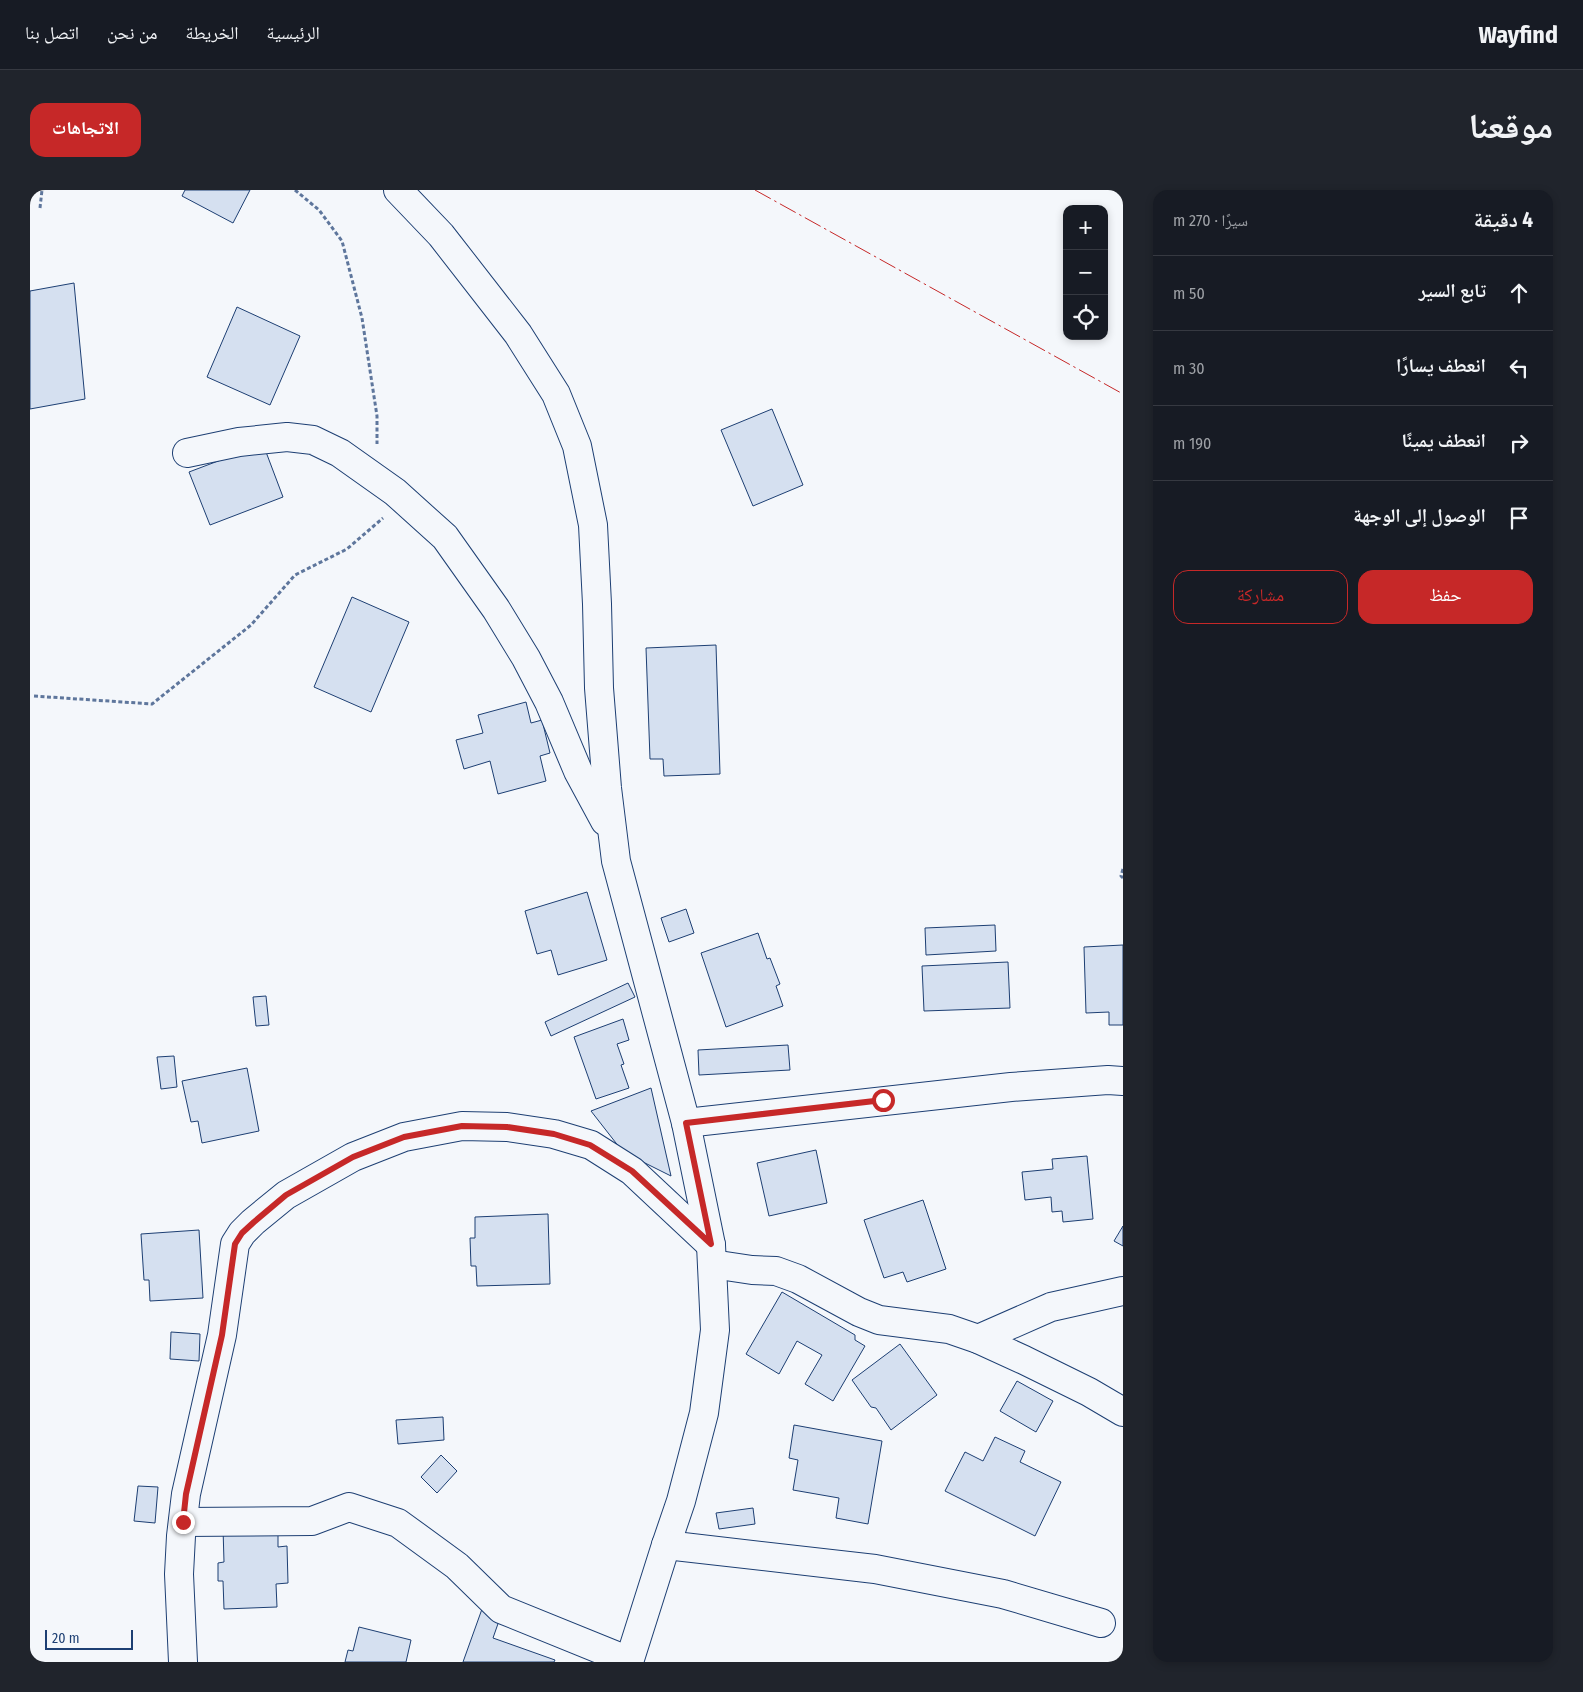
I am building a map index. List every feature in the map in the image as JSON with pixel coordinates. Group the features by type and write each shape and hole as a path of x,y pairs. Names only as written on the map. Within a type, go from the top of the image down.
{"street":[{"path":"183,1522 312,1521 349,1507 398,1523 457,1566 501,1609 629,1661 681,1501 704,1413 715,1330 712,1254 686,1123 616,861 606,788 599,688 593,525 577,446 556,394 518,334 441,235 398,190"},
{"path":"187,453 239,442 287,437 313,440 340,454 405,501 444,537 496,609 526,658 549,702 578,771 613,836"},
{"path":"686,1123 1011,1087 1108,1080 1123,1081"},
{"path":"183,1662 179,1574 186,1494 222,1335 235,1244 242,1233 286,1195 353,1157 404,1137 462,1126 507,1127 554,1134 590,1145 632,1171 712,1254 752,1270 776,1271 798,1279 859,1312 879,1320 949,1329 978,1339 1089,1392 1123,1412"},
{"path":"978,1339 1051,1307 1123,1291"},
{"path":"666,1545 875,1569 1003,1594 1101,1623"}],"path":[{"path":"40,208 42,190"},
{"path":"295,190 319,210 342,241 362,318 377,416 377,479"},
{"path":"34,696 152,704 251,625 295,575 348,549 405,501"},
{"path":"1123,869 1121,876 1123,878"}],"building":[{"path":"185,190 250,190 233,223 182,196"},
{"path":"74,283 85,399 30,409 30,291"},
{"path":"237,307 300,336 270,405 207,377"},
{"path":"772,409 803,485 753,506 721,430"},
{"path":"263,444 283,497 210,525 189,472"},
{"path":"352,597 409,622 371,712 314,687"},
{"path":"716,645 720,774 664,776 663,759 650,759 646,648"},
{"path":"526,702 531,723 542,720 550,753 540,756 546,781 498,794 490,761 464,769 456,740 483,733 478,715"},
{"path":"587,892 607,960 558,975 551,950 537,954 525,911"},
{"path":"686,909 694,933 669,942 661,918"},
{"path":"995,925 996,951 926,955 925,928"},
{"path":"758,933 767,959 770,958 780,984 776,986 783,1006 726,1027 701,953"},
{"path":"1123,945 1123,1025 1109,1025 1109,1012 1086,1013 1084,947"},
{"path":"1008,962 1010,1008 924,1011 922,966"},
{"path":"628,983 635,997 551,1036 545,1022"},
{"path":"266,996 269,1025 256,1026 253,997"},
{"path":"623,1019 629,1040 617,1044 624,1064 621,1065 629,1088 596,1099 574,1037"},
{"path":"788,1045 790,1070 699,1075 698,1050"},
{"path":"174,1056 177,1087 161,1089 157,1057"},
{"path":"247,1068 259,1131 202,1143 198,1121 191,1122 182,1081"},
{"path":"651,1088 671,1176 623,1152 591,1111"},
{"path":"816,1150 827,1203 769,1216 757,1163"},
{"path":"1087,1156 1093,1219 1063,1222 1062,1211 1052,1212 1051,1197 1025,1200 1022,1172 1053,1169 1052,1159"},
{"path":"923,1200 946,1269 907,1282 903,1272 884,1278 864,1220"},
{"path":"548,1214 550,1284 477,1286 476,1266 471,1266 470,1238 475,1238 475,1217"},
{"path":"1123,1226 1123,1246 1114,1241"},
{"path":"199,1230 203,1298 150,1301 149,1280 144,1280 141,1234"},
{"path":"782,1292 855,1335 855,1340 865,1346 833,1401 805,1384 822,1355 797,1341 779,1374 746,1354"},
{"path":"171,1332 200,1334 199,1361 170,1359"},
{"path":"900,1344 937,1395 891,1430 876,1408 871,1407 852,1380"},
{"path":"1017,1381 1053,1401 1036,1432 1000,1411"},
{"path":"443,1417 444,1440 398,1444 396,1420"},
{"path":"794,1425 882,1441 868,1524 836,1518 839,1498 793,1490 798,1460 789,1458"},
{"path":"995,1437 1025,1451 1020,1462 1061,1482 1035,1536 945,1491 965,1452 983,1461"},
{"path":"441,1455 457,1471 437,1493 421,1477"},
{"path":"138,1486 158,1487 155,1523 134,1521"},
{"path":"753,1508 755,1524 719,1529 716,1513"},
{"path":"223,1528 278,1530 278,1547 287,1546 288,1583 276,1584 277,1607 224,1609 223,1581 218,1581 218,1563 224,1562"},
{"path":"482,1609 501,1615 493,1638 555,1660 554,1662 463,1662"},
{"path":"359,1627 411,1640 406,1662 345,1662 348,1650 353,1651"}],"power":[{"path":"755,190 1123,394"}],"route":[{"path":"183,1522 186,1494 222,1335 235,1244 242,1233 286,1195 353,1157 404,1137 462,1126 507,1127 554,1134 590,1145 632,1171 711,1244 686,1123 883,1100"}]}
